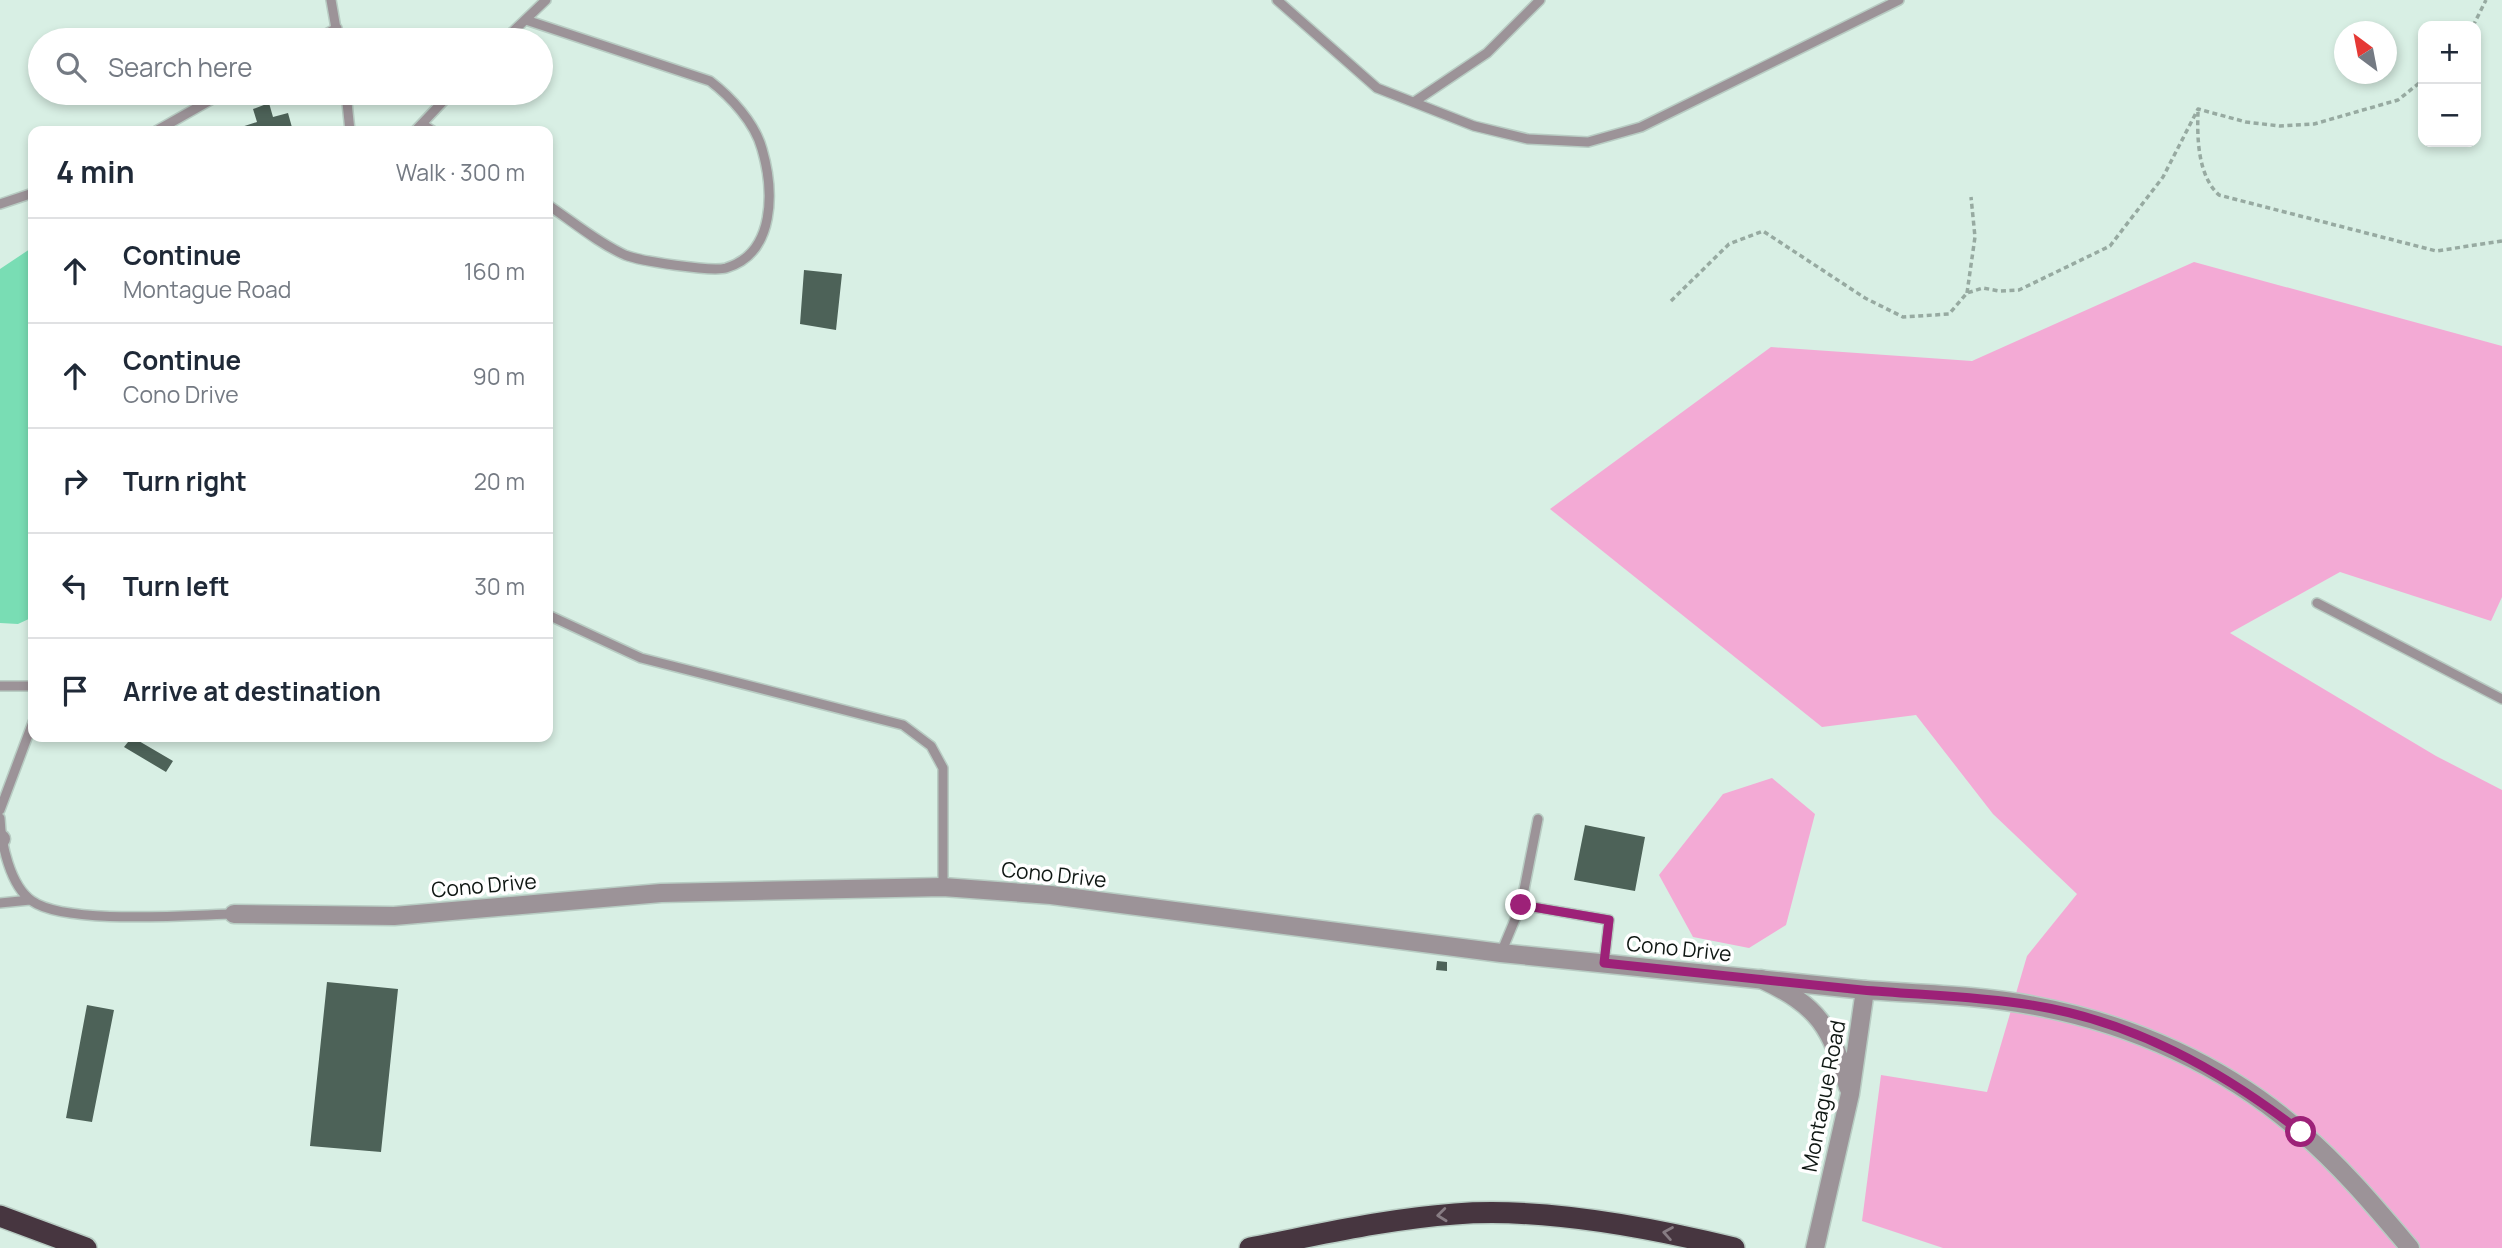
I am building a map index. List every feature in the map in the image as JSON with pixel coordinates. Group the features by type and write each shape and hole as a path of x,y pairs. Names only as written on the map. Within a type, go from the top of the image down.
{"highway":[{"path":"1250,1248 1397,1220 1457,1214 1520,1213 1672,1233 1734,1248"},
{"path":"0,1216 86,1248"}],"street":[{"name":"Cono Drive","path":"234,914 394,916 661,893 943,887 1051,895 1501,953 1865,990"},
{"path":"1761,979 1792,993 1823,1021 1835,1042 1850,1094"},
{"path":"1865,990 2033,1005 2093,1019 2158,1042 2252,1094 2301,1132 2373,1205 2410,1248"},
{"name":"Montague Road","path":"1815,1248 1850,1094 1865,990"}],"lane":[{"path":"331,0 337,28"},
{"path":"518,28 547,0"},
{"path":"1277,0 1377,88 1474,126 1528,139 1588,142 1642,127 1899,0"},
{"path":"1414,102 1487,53 1540,0"},
{"path":"526,20 550,28"},
{"path":"553,29 710,81 738,109 762,147 768,187 768,227 751,254 725,268 699,268 625,255 553,208"},
{"path":"165,126 202,105"},
{"path":"347,105 349,126"},
{"path":"421,126 439,105"},
{"path":"0,204 28,194"},
{"path":"2317,603 2502,699"},
{"path":"553,617 641,657 903,724 931,746 943,768 943,887"},
{"path":"0,686 28,686"},
{"path":"0,810 28,736"},
{"path":"0,818 1,839 13,874 30,900 43,907 73,914 234,914"},
{"path":"1501,953 1521,905 1538,819"},
{"path":"0,903 30,900"},
{"path":"1521,905 1609,920 1604,963"}],"path":[{"path":"2476,21 2486,0"},
{"path":"2198,109 2246,122 2280,126 2314,124 2398,100 2418,84"},
{"path":"2198,109 2201,159 2208,186 2219,195 2436,251 2502,242"},
{"path":"1671,300 1729,244 1763,231 1865,298 1903,317 1949,314 1967,293 1983,288 2019,290 2110,246 2163,177 2198,109"},
{"path":"1967,293 1975,236 1971,197"}],"shaded area":[{"path":"28,250 28,619 18,624 0,623 0,269"},
{"path":"2194,262 2502,346 2502,597 2491,621 2340,572 2230,633 2436,756 2502,790 2502,1248 1943,1248 1862,1221 1881,1075 1987,1092 2027,956 2077,894 1993,814 1916,715 1822,727 1550,509 1771,347 1972,361"},
{"path":"1772,778 1815,814 1786,925 1749,948 1693,937 1659,875 1723,794"}],"building":[{"path":"270,105 273,117 288,113 292,126 245,126 257,122 253,109"},
{"path":"804,270 842,274 836,330 800,324"},
{"path":"128,742 141,742 173,761 166,772 124,747"},
{"path":"1585,825 1645,837 1635,891 1574,880"},
{"path":"1437,961 1447,962 1447,971 1436,970"},
{"path":"327,982 398,989 381,1152 310,1146"},
{"path":"87,1005 114,1010 92,1122 66,1118"}],"route":[{"path":"1521,905 1609,920 1604,963 2033,1005 2118,1027 2158,1042 2206,1066 2252,1094 2301,1132"}]}
